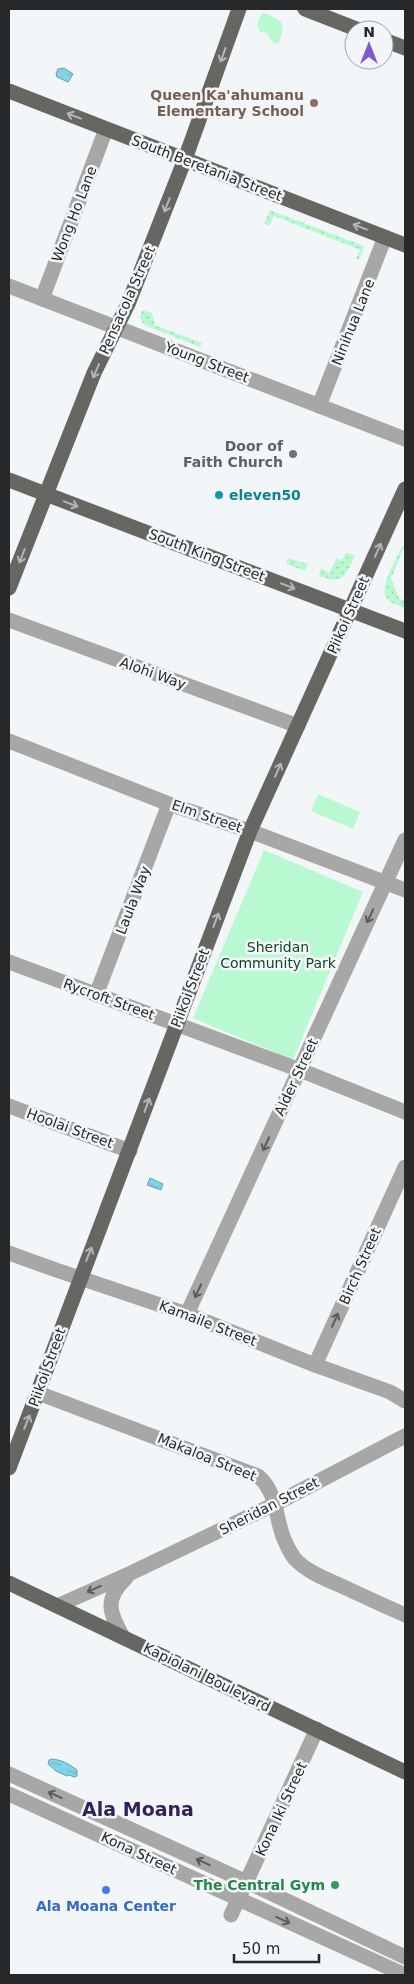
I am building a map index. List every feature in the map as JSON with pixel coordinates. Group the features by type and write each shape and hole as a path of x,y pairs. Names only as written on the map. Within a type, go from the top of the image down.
{"main road":[{"name":"Pensacola Street","path":"9,588 94,373 128,304 185,159 239,9"},
{"path":"305,9 344,24"},
{"name":"South Beretania Street","path":"9,91 405,245"},
{"name":"South King Street","path":"9,480 405,631"},
{"name":"Piikoi Street","path":"9,1468 250,831 405,489"},
{"name":"Kapiolani Boulevard","path":"9,1583 405,1772"}],"street":[{"name":"Wong Ho Lane","path":"42,299 106,129"},
{"name":"Ninihua Lane","path":"319,406 386,237"},
{"name":"Young Street","path":"9,286 405,439"},
{"name":"Alohi Way","path":"9,620 298,726"},
{"name":"Elm Street","path":"9,741 169,804 250,831 405,890"},
{"name":"Laula Way","path":"96,996 169,804"},
{"name":"Alder Street","path":"187,1314 405,840"},
{"name":"Rycroft Street","path":"9,962 96,996 300,1070 405,1112"},
{"name":"Hoolai Street","path":"9,1106 130,1151"},
{"name":"Birch Street","path":"315,1365 405,1167"},
{"name":"Kamaile Street","path":"9,1253 187,1314 315,1365 390,1392 405,1401"},
{"name":"Makaloa Street","path":"38,1393 251,1472 264,1482 275,1504 283,1537 300,1564 329,1580 405,1615"},
{"name":"Sheridan Street","path":"58,1606 275,1504 405,1436"},
{"name":"Sheridan Street","path":"123,1637 113,1620 111,1601 114,1591 131,1573"},
{"name":"Kona Iki Street","path":"231,1915 317,1729"},
{"name":"Kona Street","path":"9,1774 247,1882 405,1957"},
{"name":"Kona Street","path":"9,1794 405,1975"}],"green space":[{"path":"264,13 276,18 282,24 283,28 278,44 272,42 267,33 260,32 257,25 261,15"},
{"path":"270,210 364,246 359,260 356,259 360,250 274,216 269,226 264,224"},
{"path":"142,310 152,313 155,325 202,343 200,347 144,325 140,318"},
{"path":"402,546 404,547 391,579 399,598 405,601 405,608 391,602 385,594 386,581"},
{"path":"346,553 355,555 343,577 333,580 319,576 321,568 329,573 337,558 341,561"},
{"path":"288,558 308,564 305,571 286,564"},
{"path":"318,794 360,812 353,829 311,811"},
{"name":"Sheridan Community Park","path":"264,850 363,892 293,1060 193,1018"}],"water":[{"path":"64,68 73,74 68,82 57,77 56,74 58,69"},
{"path":"150,1178 163,1184 161,1190 147,1185"},
{"path":"49,1760 62,1761 77,1770 77,1776 67,1776 56,1771 48,1764"}],"place":[{"name":"Queen Ka'ahumanu Elementary School","path":"314,103"},
{"name":"Door of Faith Church","path":"293,454"},
{"name":"eleven50","path":"219,495"},
{"name":"The Central Gym","path":"335,1885"},
{"name":"Ala Moana Center","path":"106,1890"}],"district":[{"name":"Ala Moana","path":"138,1809"}]}
